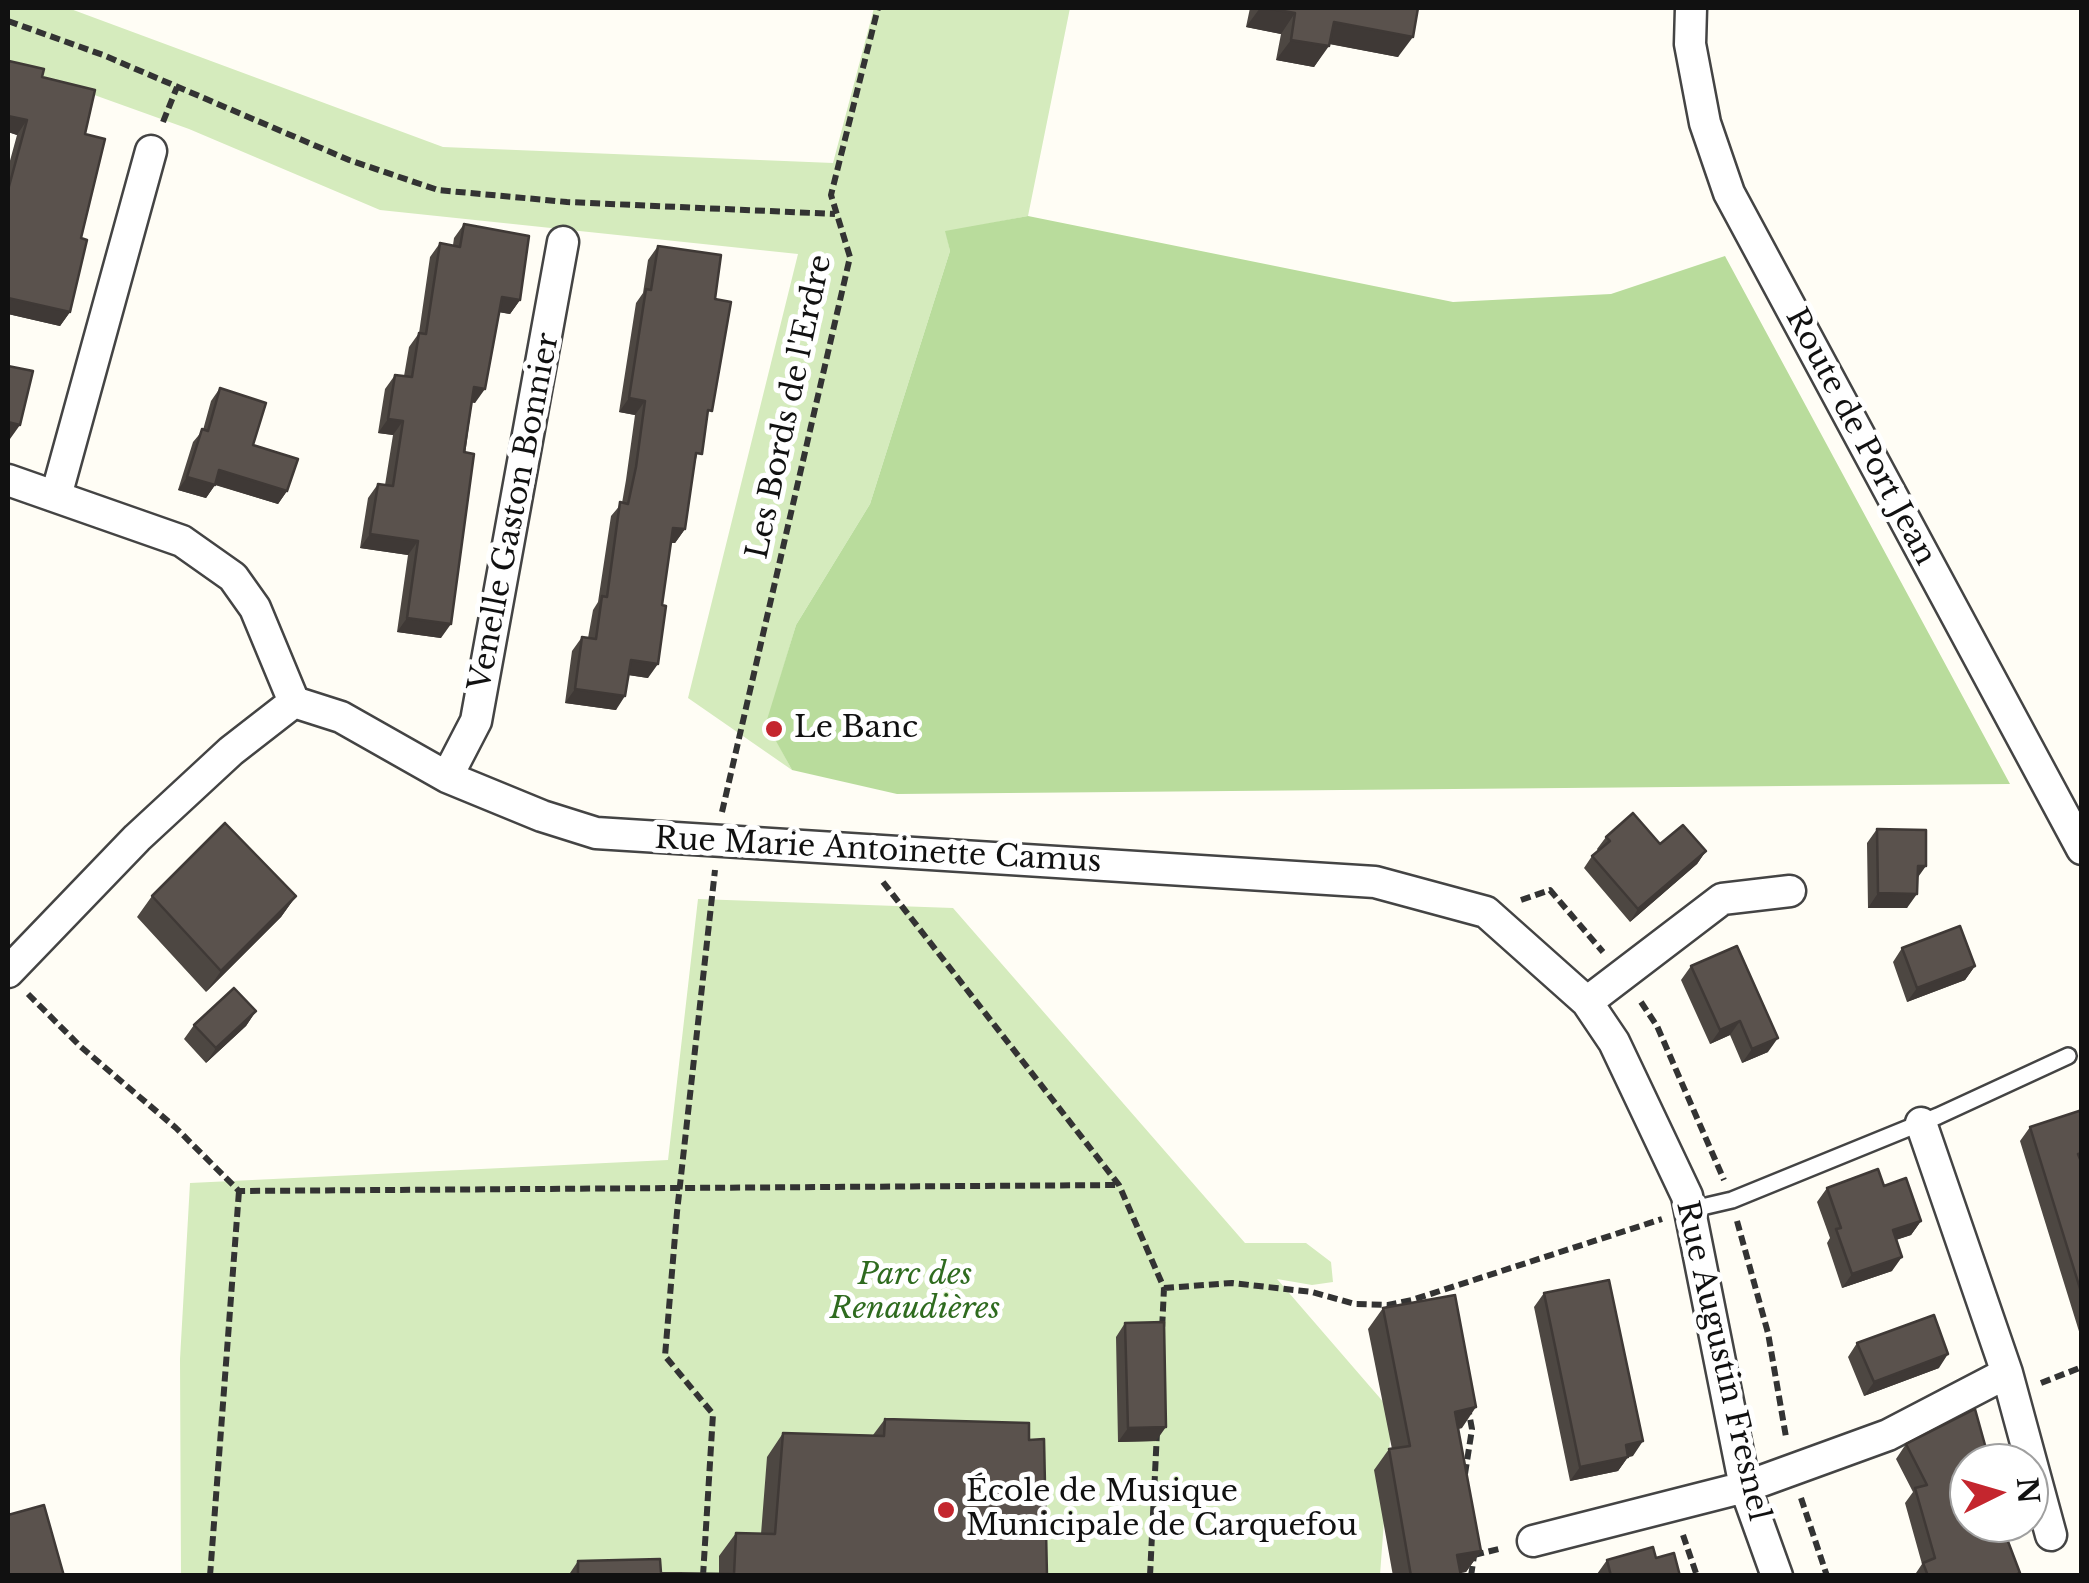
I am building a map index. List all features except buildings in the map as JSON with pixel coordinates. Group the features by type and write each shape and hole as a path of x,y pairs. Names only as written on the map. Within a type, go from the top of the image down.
{"street":[{"name":"Route de Port Jean","path":"1691,8 1690,44 1705,123 1728,193 2082,849"},
{"path":"56,496 151,151"},
{"name":"Venelle Gaston Bonnier","path":"447,776 476,721 563,242"},
{"path":"8,480 182,541 233,577 255,608 294,702 231,751 151,826 14,978"},
{"name":"Rue Marie Antoinette Camus","path":"294,702 341,717 447,776 596,834 1374,882 1486,912"},
{"path":"1587,1002 1722,899 1790,891"},
{"name":"Rue Augustin Fresnel","path":"1486,912 1587,1002 1614,1042 1687,1196 1745,1487 1778,1576"},
{"path":"1922,1122 2007,1373 2051,1535"},
{"path":"1533,1540 1745,1487 1888,1434 2007,1373"}],"lane":[{"path":"1689,1210 1732,1200 1922,1122 2068,1056"}],"path":[{"name":"Les Bords de l'Erdre","path":"703,1576 713,1414 665,1356 718,842 723,802 850,258 831,196 878,8"},
{"path":"8,21 104,55 349,160 438,190 568,202 835,214"},
{"path":"855,848 1119,1185 1164,1288 1161,1344"},
{"path":"14,978 80,1046 176,1128 238,1192 1119,1185"},
{"path":"210,1576 238,1192"},
{"path":"1164,1288 1232,1283 1312,1292 1356,1304 1388,1305 1689,1210"},
{"path":"1450,1288 1452,1306"},
{"path":"1462,1489 1472,1428 1469,1411"},
{"path":"1150,1576 1158,1418"},
{"path":"1471,1539 1471,1576"}],"green space":[{"path":"8,8 68,8 443,147 833,163 874,8 1070,8 1028,216 946,232 950,251 870,504 796,625 767,723 792,770 688,698 798,254 380,210 189,129 8,64"},
{"path":"1028,216 1453,302 1611,294 1725,256 2010,784 897,794 792,770 766,723 796,625 870,504 950,251 945,231"},
{"name":"Parc des Renaudières","path":"698,899 953,908 1245,1243 1306,1243 1331,1262 1333,1282 1312,1285 1277,1279 1392,1412 1380,1575 181,1576 180,1359 190,1183 668,1160"}],"place":[{"name":"Le Banc","path":"774,729"},
{"name":"École de Musique Municipale de Carquefou","path":"946,1510"}]}
